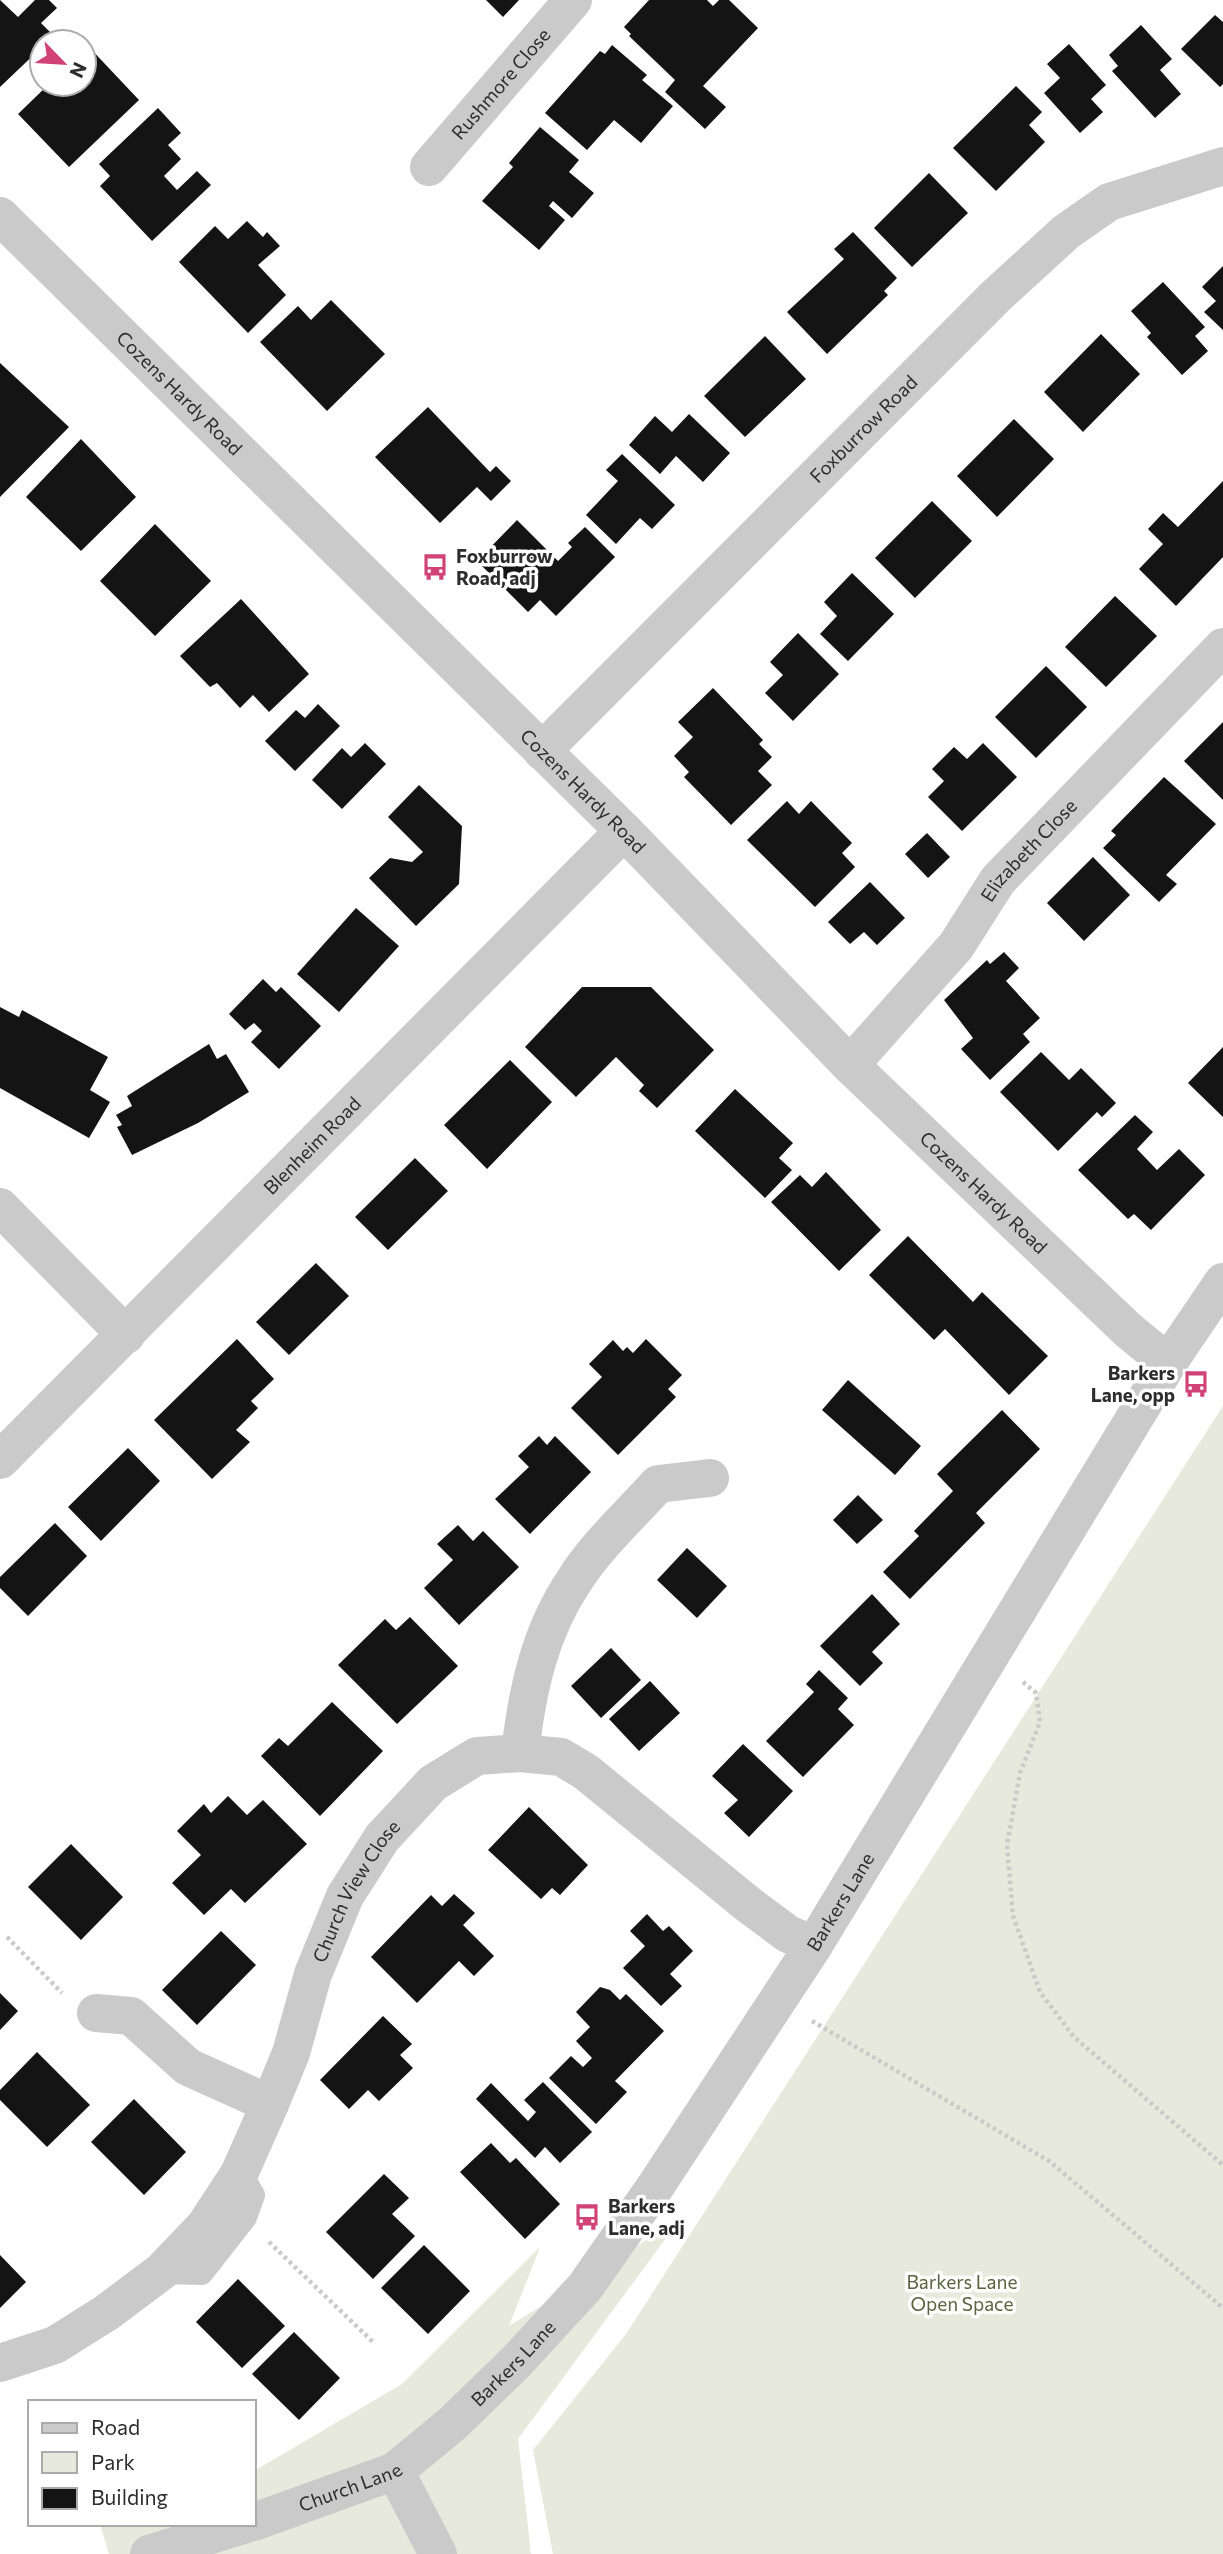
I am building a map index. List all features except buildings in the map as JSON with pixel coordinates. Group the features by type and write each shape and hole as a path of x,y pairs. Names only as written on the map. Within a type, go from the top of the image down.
{"street":[{"name":"Rushmore Close","path":"429,167 573,0"},
{"name":"Foxburrow Road","path":"542,751 996,296 1066,232 1109,202 1223,166"},
{"name":"Cozens Hardy Road","path":"0,216 624,831 850,1065 1128,1330 1168,1363"},
{"name":"Elizabeth Close","path":"850,1065 956,946 998,880 1223,647"},
{"name":"Blenheim Road","path":"0,1460 624,831"},
{"path":"0,1207 126,1335"},
{"name":"Barkers Lane","path":"395,2471 461,2415 516,2362 584,2287 814,1945 1168,1363 1223,1282"},
{"path":"520,1753 526,1697 546,1631 574,1580 658,1484 710,1478"},
{"name":"Church View Close","path":"0,2363 55,2345 106,2313 162,2270 205,2226 239,2174 270,2104 291,2053 313,1975 345,1896 382,1838 433,1783 477,1756 520,1753 561,1757 586,1772 788,1934 814,1945"},
{"path":"96,2013 131,2016 188,2067 270,2104"},
{"name":"Church Lane","path":"256,2521 395,2471 438,2554"},
{"path":"149,2554 240,2526"}],"lane":[{"path":"162,2270 201,2272 244,2217 252,2195 239,2174"}],"path":[{"path":"987,1660 1015,1676 1036,1693 1040,1722 1020,1773 1007,1845 1013,1916 1040,1992 1074,2037 1223,2165"},
{"path":"7,1937 66,1996 96,2013"},
{"path":"777,2001 1049,2161 1223,2308"},
{"path":"244,2217 375,2344"}],"green space":[{"name":"Barkers Lane Open Space","path":"1223,1406 1223,2554 553,2554 533,2450 626,2334"},
{"path":"680,2219 518,2439 531,2554 109,2554 100,2526 256,2526 256,2470 402,2384 540,2247 509,2326"}],"place":[{"name":"Foxburrow Road, adj","path":"435,567"},
{"name":"Barkers Lane, opp","path":"1196,1384"},
{"name":"Barkers Lane, adj","path":"587,2217"}]}
